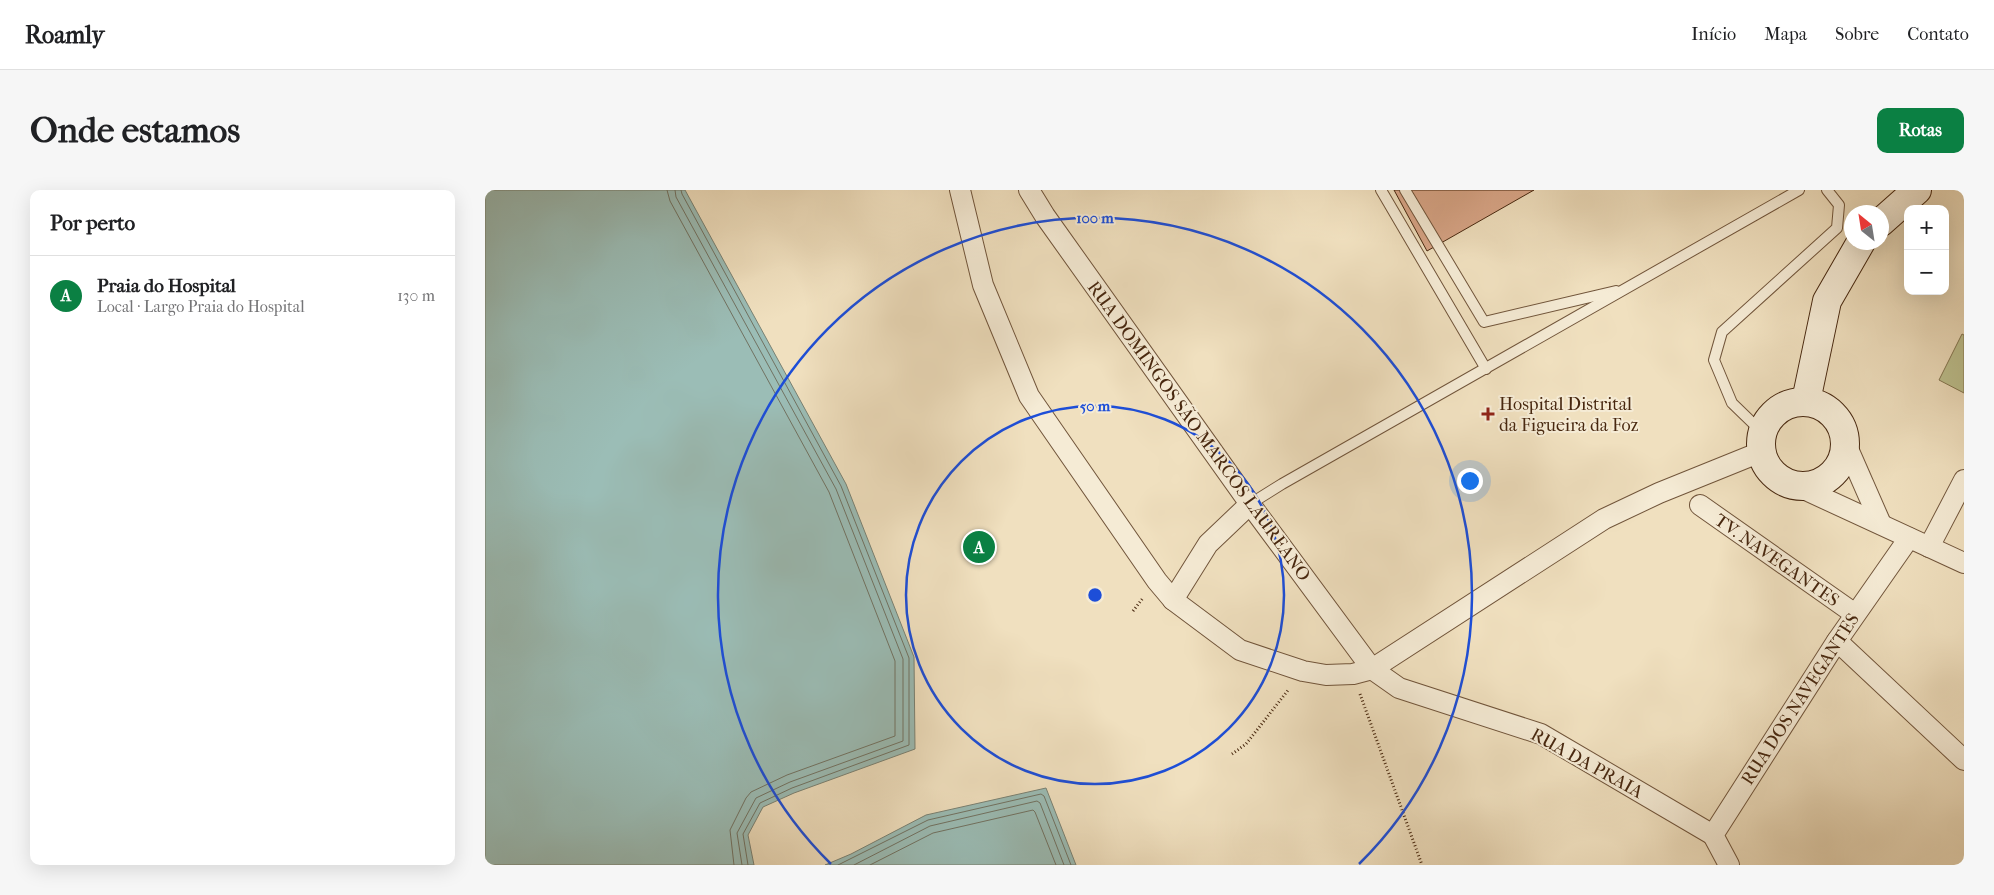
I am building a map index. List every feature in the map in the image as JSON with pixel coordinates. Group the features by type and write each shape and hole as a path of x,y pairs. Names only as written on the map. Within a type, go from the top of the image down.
{"street":[{"path":"960,190 983,285 1029,396 1157,581 1173,600 1240,650 1303,671 1326,675 1353,674 1373,669 1605,519 1763,442"},
{"name":"RUA DOMINGOS SÃO MARCOS LAUREANO","path":"1029,190 1045,216 1250,504 1373,669"},
{"path":"1889,215 1917,190"},
{"path":"1806,402 1827,301 1856,250"},
{"path":"1881,524 1836,417 1820,404 1806,402 1791,403 1774,413 1765,425 1764,459 1771,472 1781,480 1964,563"},
{"path":"1795,485 1810,485 1821,482 1833,473 1843,457 1845,442"},
{"path":"1929,547 1964,480"},
{"path":"1173,600 1209,544 1250,504"},
{"name":"TV. NAVEGANTES","path":"1700,505 1855,614"},
{"name":"RUA DOS NAVEGANTES","path":"1713,835 1837,641 1909,538"},
{"path":"1326,675 1344,656 1351,640"},
{"path":"1837,641 1964,760"},
{"name":"RUA DA PRAIA","path":"1373,669 1399,688 1541,734 1713,835"},
{"path":"1713,835 1729,865"}],"lane":[{"path":"1381,190 1486,369"},
{"path":"1405,190 1484,322 1627,288"},
{"path":"1250,504 1799,190"},
{"path":"1763,442 1733,403 1714,360 1722,332 1837,228 1839,205 1827,190"}],"path":[{"path":"1232,754 1245,744 1303,671"},
{"path":"1353,674 1422,865"}],"green space":[{"path":"1962,334 1964,335 1964,393 1939,380"}],"water":[{"path":"485,190 685,190 846,484 914,657 915,749 794,793 763,807 748,835 754,865 485,865"},
{"path":"1046,788 1076,865 825,865 851,854 926,815"}],"building":[{"path":"1394,190 1534,190 1427,251"}],"place":[{"name":"Hospital Distrital da Figueira da Foz","path":"1488,414"},
{"name":"Praia do Hospital","path":"979,547"}]}
